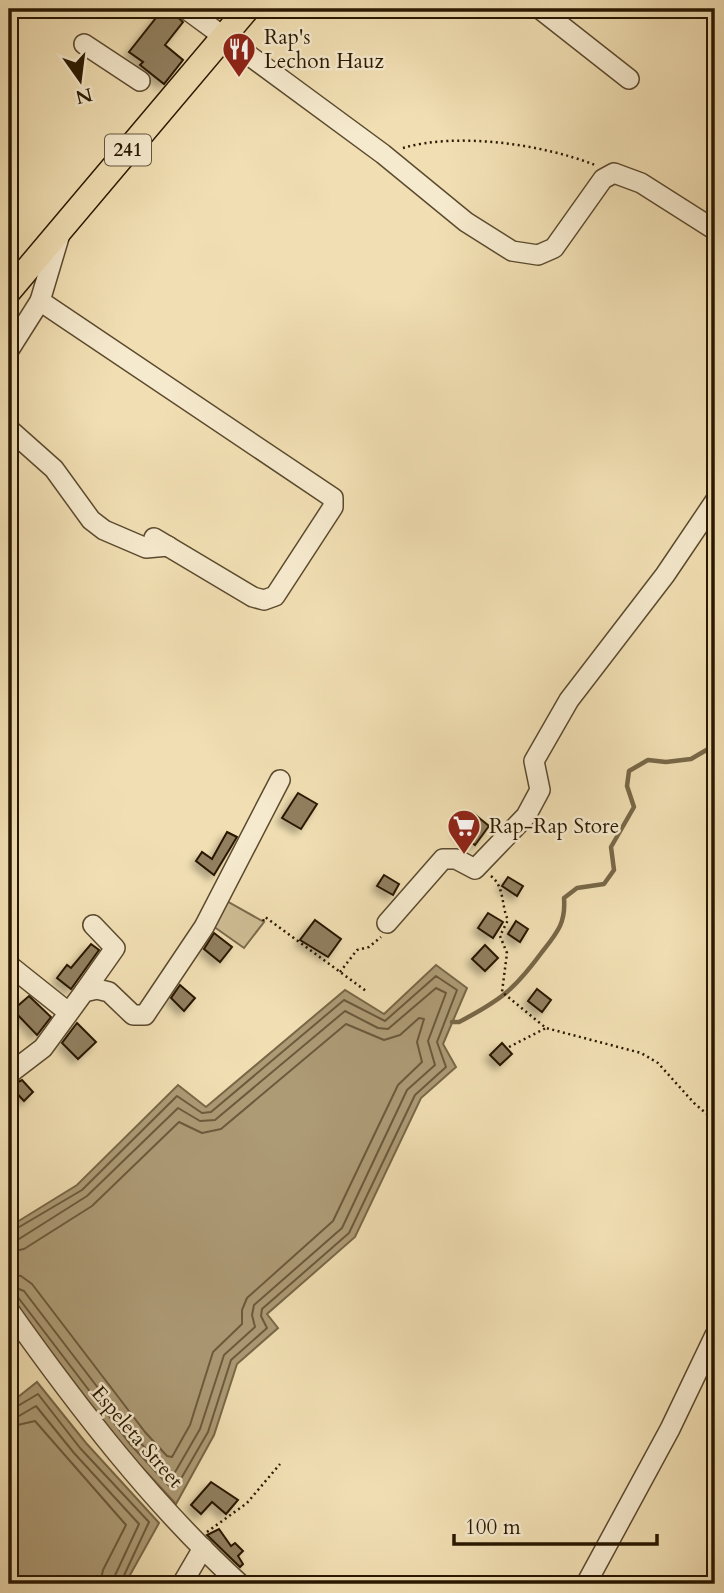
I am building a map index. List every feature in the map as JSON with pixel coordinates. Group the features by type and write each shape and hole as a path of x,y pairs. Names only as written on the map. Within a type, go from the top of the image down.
{"main road":[{"name":"241","path":"9,291 247,9"}],"street":[{"path":"186,9 383,154 467,222 512,251 538,256 554,248 603,178 614,173 641,183 715,230"},
{"path":"540,9 629,79"},
{"path":"83,44 140,81"},
{"path":"9,350 40,301 63,227"},
{"path":"9,429 54,469 91,520 104,530 146,548 161,542 253,597 270,599 275,596 333,507 333,498 40,301"},
{"path":"387,923 443,859 456,859 471,869 479,866 526,816 540,790 534,761 569,700 665,575 715,501"},
{"path":"85,992 97,989 108,992 133,1015 145,1015 204,927 279,780"},
{"path":"9,1074 43,1048 114,948 93,925"},
{"path":"9,965 68,1012"},
{"name":"Espeleta Street","path":"9,1310 89,1419 200,1544 240,1584"},
{"path":"586,1584 670,1429 715,1335"},
{"path":"182,1584 200,1544"}],"path":[{"path":"383,154 441,139 569,155 614,173"},
{"path":"479,866 496,880 503,897 501,907 508,920 500,936 507,953 502,992 546,1028 641,1053 658,1063 694,1103 715,1121"},
{"path":"262,921 265,917 366,991"},
{"path":"340,972 357,950 369,947 382,936 387,923"},
{"path":"509,1046 546,1028"},
{"path":"200,1544 247,1503 280,1464"}],"shaded area":[{"path":"216,895 264,922 244,948 203,919"}],"water":[{"path":"436,965 467,988 443,1044 456,1067 421,1098 355,1237 267,1314 278,1328 237,1364 214,1435 176,1504 125,1449 9,1297 9,1227 77,1185 178,1085 206,1107 345,990 384,1014"},
{"path":"37,1382 86,1443 159,1523 125,1584 9,1584 9,1397 13,1401"}],"building":[{"path":"163,9 169,9 183,22 165,45 183,60 164,84 140,65 143,62 129,52"},
{"path":"298,793 317,804 301,829 282,818"},
{"path":"473,813 489,826 475,845 458,832"},
{"path":"227,832 237,837 214,875 196,861 202,852 212,859"},
{"path":"384,875 399,884 393,895 377,886"},
{"path":"508,877 523,886 517,896 502,886"},
{"path":"488,913 503,922 493,938 478,928"},
{"path":"315,920 341,939 328,957 300,940"},
{"path":"516,921 528,929 520,942 508,934"},
{"path":"214,933 232,947 220,962 204,949"},
{"path":"91,944 99,950 71,989 57,978 67,965 71,968"},
{"path":"485,945 498,958 485,971 472,959"},
{"path":"180,985 195,998 184,1011 171,998"},
{"path":"537,989 551,1000 542,1012 528,1001"},
{"path":"29,996 51,1017 37,1035 13,1010"},
{"path":"77,1023 96,1042 78,1059 62,1043"},
{"path":"502,1043 512,1054 500,1065 490,1055"},
{"path":"22,1080 33,1092 24,1101 10,1086"},
{"path":"211,1482 238,1500 226,1514 212,1502 201,1514 191,1505"},
{"path":"219,1529 231,1546 235,1543 243,1551 238,1556 243,1564 240,1567 207,1535"}],"waterway":[{"path":"452,1022 459,1022 486,1007 515,985 556,933 564,914 564,898 577,888 604,884 614,870 611,847 634,807 627,786 629,771 648,760 666,762 691,759 715,745"}],"place":[{"name":"Rap's Lechon Hauz","path":"239,79"},
{"name":"Rap-Rap Store","path":"464,856"}]}
